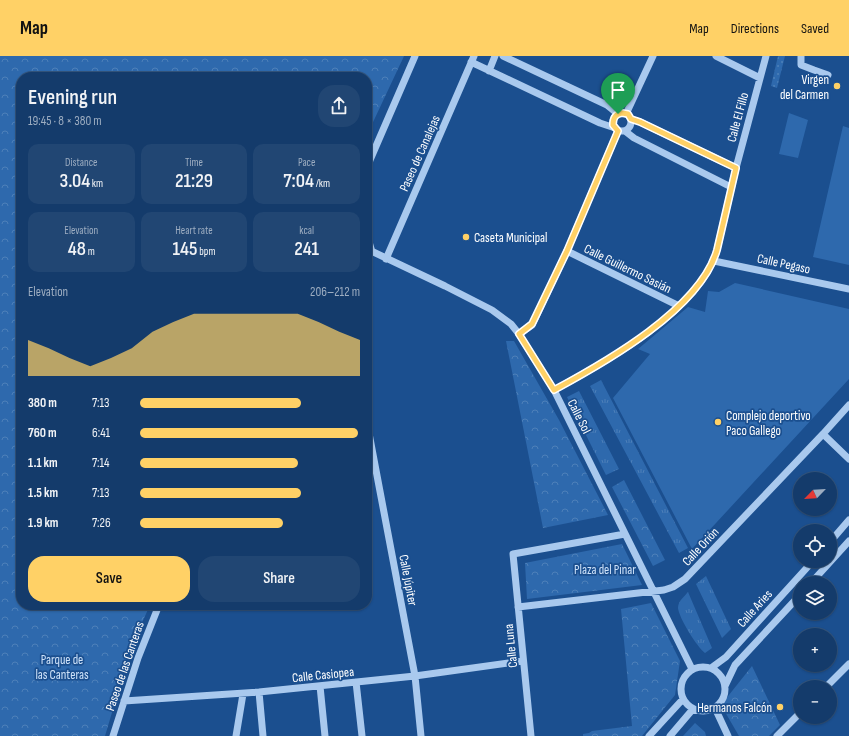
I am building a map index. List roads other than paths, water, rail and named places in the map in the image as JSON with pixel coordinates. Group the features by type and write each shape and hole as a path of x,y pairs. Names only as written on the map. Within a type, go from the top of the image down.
{"street":[{"path":"372,153 415,56"},
{"path":"489,70 495,56"},
{"path":"503,56 607,105 618,114 640,122 736,168"},
{"path":"629,117 654,56"},
{"path":"716,56 760,78"},
{"name":"Calle El Fillo","path":"554,390 615,355 664,320 679,306 707,274 714,261 731,187 766,56"},
{"path":"800,56 801,64 828,74"},
{"path":"473,59 489,70 600,123 619,130 731,187"},
{"name":"Paseo de Canalejas","path":"386,259 473,59"},
{"path":"618,114 613,122 619,130"},
{"path":"619,130 630,128 632,122 629,117"},
{"path":"519,334 532,324 567,251 619,130"},
{"name":"Calle Guillermo Sasián","path":"567,251 679,306"},
{"name":"Calle Sol","path":"372,253 446,286 492,310 511,324 519,334 554,390 692,669"},
{"name":"Calle Pegaso","path":"714,261 849,289"},
{"name":"Calle Orión","path":"518,607 654,591 673,587 685,580 849,405"},
{"path":"823,434 849,459"},
{"name":"Calle Júpiter","path":"372,449 415,676 422,736"},
{"path":"837,534 849,520"},
{"name":"Calle Luna","path":"531,736 513,554 625,534"},
{"path":"817,576 849,541"},
{"name":"Calle Aries","path":"711,668 726,657 807,568"},
{"name":"Calle Aries","path":"725,686 735,665 793,603"},
{"name":"Paseo de las Canteras","path":"113,736 138,658 157,610"},
{"name":"Calle Casiopea","path":"124,701 243,694 415,676 523,661"},
{"path":"833,680 849,664"},
{"path":"705,667 711,668 720,675 725,686 723,698 715,708 704,712 693,709 687,705 683,699 680,686 683,679 692,669 705,667"},
{"path":"356,682 362,736"},
{"path":"320,686 325,736"},
{"path":"259,692 264,736"},
{"path":"236,736 243,694"},
{"path":"649,736 683,699"},
{"path":"715,708 728,736"},
{"path":"670,736 693,709"},
{"path":"777,736 793,720"}],"place":[{"name":"Virgen del Carmen","path":"837,86"},
{"name":"Caseta Municipal","path":"466,237"},
{"name":"Complejo deportivo Paco Gallego","path":"718,422"},
{"name":"Hermanos Falcón","path":"780,707"}],"park label":[{"name":"Plaza del Pinar","path":"605,569"},
{"name":"Parque de las Canteras","path":"62,666"}]}
